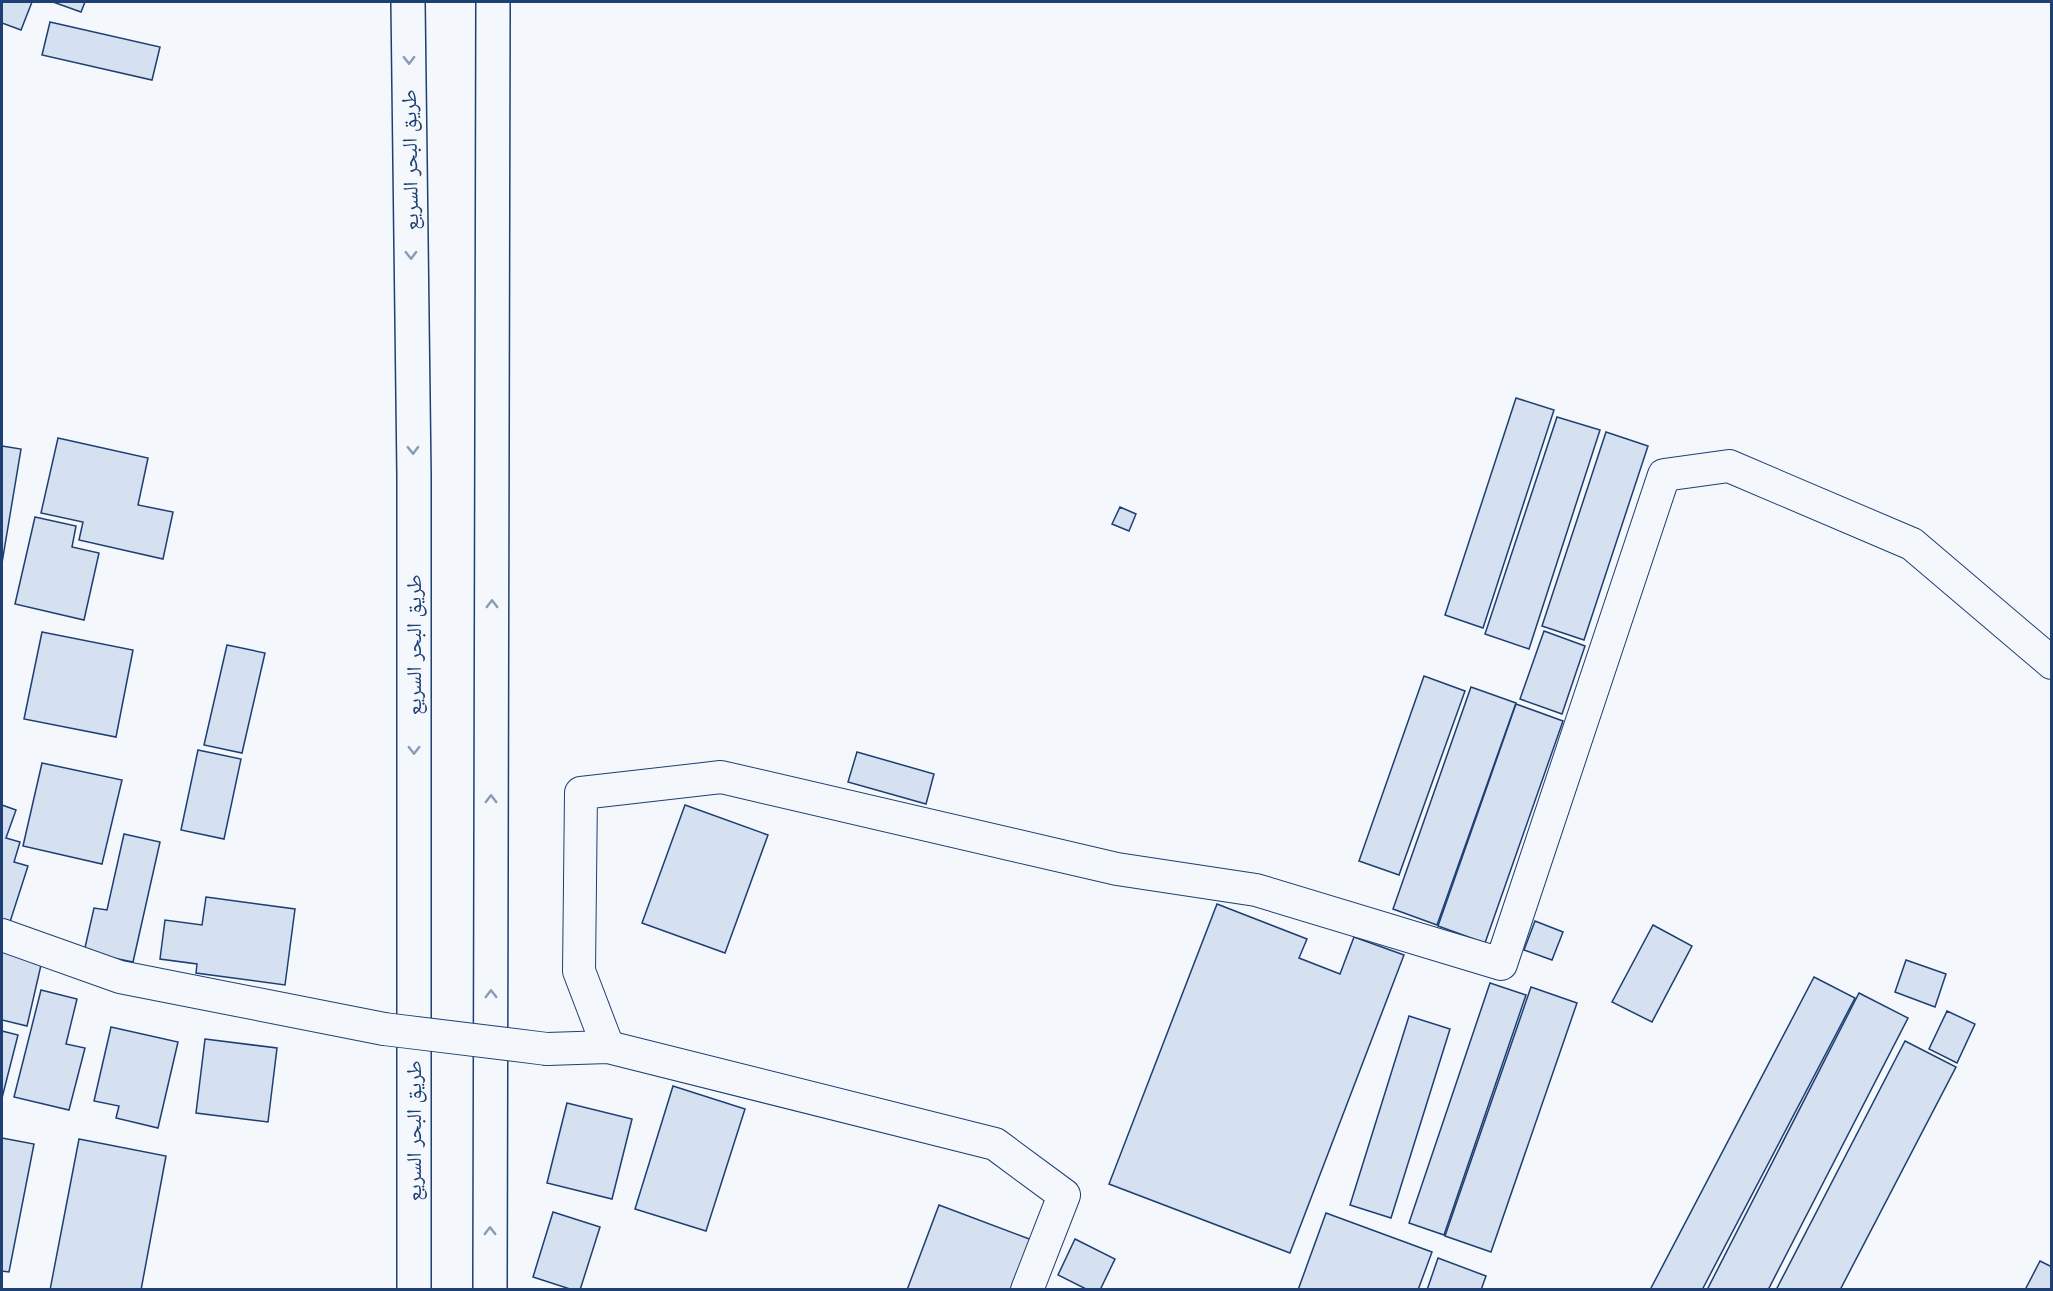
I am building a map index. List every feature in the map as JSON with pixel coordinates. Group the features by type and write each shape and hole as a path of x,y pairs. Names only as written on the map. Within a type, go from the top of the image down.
{"highway":[{"name":"طريق البحر السريع","path":"408,2 414,476 414,1290"},
{"path":"490,1290 493,2"}],"street":[{"path":"608,1047 579,971 581,793 721,777 1117,869 1256,890 1501,964 1664,475 1729,466 1912,544 2052,663"},
{"path":"2,935 120,977 384,1029 547,1049 608,1047 995,1144 1064,1195 1027,1290"}],"building":[{"path":"2,2 32,2 21,30 2,23"},
{"path":"53,2 85,2 81,12"},
{"path":"50,22 160,47 152,80 42,55"},
{"path":"1516,398 1554,410 1483,628 1445,615"},
{"path":"1557,417 1600,430 1529,649 1485,634"},
{"path":"1606,432 1648,446 1584,640 1542,626"},
{"path":"58,438 148,458 138,505 173,512 163,559 79,540 83,522 41,513"},
{"path":"2,446 21,449 2,563"},
{"path":"1120,507 1136,514 1129,531 1112,524"},
{"path":"35,517 76,526 72,547 99,553 84,620 15,604"},
{"path":"1544,631 1585,646 1562,714 1520,699"},
{"path":"42,632 133,650 116,737 24,719"},
{"path":"227,645 265,653 242,753 204,745"},
{"path":"1424,676 1465,691 1399,875 1359,861"},
{"path":"1471,687 1516,703 1437,925 1393,909"},
{"path":"1516,704 1563,721 1485,943 1438,926"},
{"path":"198,750 241,759 224,839 181,830"},
{"path":"857,752 934,774 926,804 848,782"},
{"path":"42,763 122,780 102,864 23,846"},
{"path":"2,805 16,810 6,838 20,842 14,862 28,866 9,925 2,922"},
{"path":"685,805 768,835 725,953 642,923"},
{"path":"124,834 160,842 133,962 84,952 94,908 107,910"},
{"path":"206,897 295,909 285,985 196,973 197,964 160,959 165,920 202,925"},
{"path":"1217,904 1307,939 1299,958 1340,974 1354,937 1404,955 1290,1253 1109,1184"},
{"path":"1535,921 1563,932 1552,960 1524,950"},
{"path":"1653,925 1692,946 1652,1022 1612,1002"},
{"path":"2,942 44,952 27,1026 2,1020"},
{"path":"1906,960 1946,974 1935,1007 1895,992"},
{"path":"1814,977 1855,998 1702,1290 1650,1290"},
{"path":"1490,983 1526,995 1444,1235 1409,1223"},
{"path":"1531,987 1577,1003 1491,1252 1445,1236"},
{"path":"41,990 77,999 66,1044 85,1048 69,1110 14,1097"},
{"path":"1859,993 1908,1018 1768,1290 1707,1290"},
{"path":"1947,1011 1975,1024 1957,1063 1929,1049"},
{"path":"1409,1016 1450,1029 1391,1218 1350,1205"},
{"path":"111,1027 178,1042 158,1128 116,1118 119,1106 94,1101"},
{"path":"2,1031 18,1035 2,1098"},
{"path":"205,1039 277,1048 268,1122 196,1113"},
{"path":"1905,1041 1956,1067 1840,1290 1776,1290"},
{"path":"673,1086 745,1109 706,1231 635,1209"},
{"path":"567,1103 632,1119 612,1199 547,1183"},
{"path":"2,1138 34,1144 9,1272 2,1271"},
{"path":"79,1139 166,1156 141,1290 50,1290"},
{"path":"939,1205 1032,1240 1013,1290 907,1290"},
{"path":"553,1212 600,1227 580,1290 573,1290 533,1277"},
{"path":"1326,1213 1432,1252 1418,1290 1298,1290"},
{"path":"1075,1239 1115,1259 1100,1290 1088,1290 1058,1275"},
{"path":"1438,1258 1486,1276 1481,1290 1427,1290"},
{"path":"2040,1261 2052,1267 2052,1290 2025,1290"}]}
